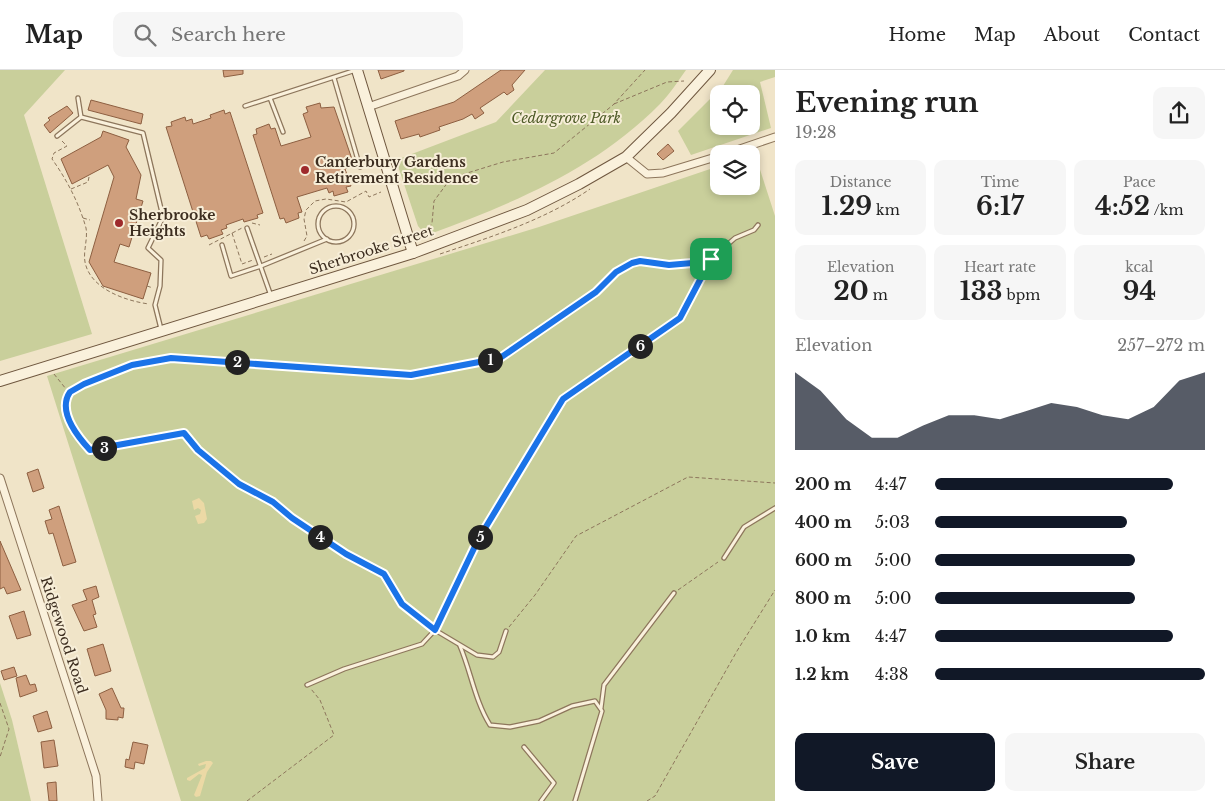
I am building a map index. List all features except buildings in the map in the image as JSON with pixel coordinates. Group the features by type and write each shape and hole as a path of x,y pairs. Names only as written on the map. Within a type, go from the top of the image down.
{"main road":[{"path":"357,70 413,253"},
{"name":"Sherbrooke Street","path":"0,381 413,253 527,210 579,184 626,156 671,113 710,70"}],"street":[{"path":"368,107 458,76 465,70"},
{"path":"753,145 775,138"},
{"path":"626,156 647,174 663,173 710,159"},
{"name":"Ridgewood Road","path":"0,478 96,776 98,801"}],"lane":[{"path":"245,106 357,70"},
{"path":"334,78 360,167"},
{"path":"78,98 82,117"},
{"path":"270,98 283,132"},
{"path":"57,136 82,117"},
{"path":"82,117 142,133 162,217 148,248 161,260 160,286 155,305 161,330"},
{"path":"222,245 231,276 327,239 338,242 344,240 352,232 353,220 348,210 343,207 331,206 321,213 318,225 322,236 327,239"},
{"path":"596,292 616,272 632,263 640,261 669,265 704,262 711,259 735,238 754,230 758,226"},
{"path":"248,228 272,296"},
{"path":"680,318 711,259"},
{"path":"90,450 74,432 66,405 70,392 84,384 137,364 171,358 190,360"},
{"path":"184,433 198,450 239,484 273,502 292,518 346,554 384,574 402,604 435,630 460,646 477,655 493,657 499,652 506,631"},
{"path":"724,558 738,533 775,508"},
{"path":"307,685 344,669 422,644 435,630 478,540"},
{"path":"575,801 602,711 604,685 674,593"},
{"path":"460,646 468,664 481,711 490,725 510,727 540,721 572,706 595,701 601,709"},
{"path":"524,747 554,783 541,801"}],"path":[{"path":"405,172 451,178 503,162 554,153 613,104 645,70"},
{"path":"613,104 667,82 684,81"},
{"path":"57,136 67,146 54,153 52,159 71,189 86,230 85,263 103,289 134,302 155,305"},
{"path":"71,189 88,182 89,177"},
{"path":"429,247 424,235 432,224 434,201 451,178"},
{"path":"303,245 307,236 304,219 306,210 314,201 326,199 346,202 366,191 369,197 381,192"},
{"path":"82,218 90,220"},
{"path":"209,244 254,223 260,225"},
{"path":"232,233 242,264 276,253"},
{"path":"190,360 411,375 500,358 596,292"},
{"path":"478,540 563,399 680,318"},
{"path":"49,366 70,392"},
{"path":"90,450 184,433"},
{"path":"506,631 535,595 576,536 688,478 775,483"},
{"path":"674,593 724,558"},
{"path":"647,801 656,796 737,651 775,590"},
{"path":"247,801 334,735 320,700 307,685"},
{"path":"0,703 9,729 0,758"}],"green space":[{"path":"0,70 65,70 24,115 92,334 0,361"},
{"name":"Cedargrove Park","path":"545,70 686,70 664,100 635,127 581,166 492,210 430,234 431,224 424,233 418,226 396,160 496,122"},
{"path":"733,70 775,70 775,77 760,82 771,128 760,132 760,85 724,85"},
{"path":"710,99 710,135 750,135 721,145 710,145 710,149 691,155 678,131"},
{"path":"710,169 710,195 760,195 760,170 775,216 775,801 181,801 47,376 539,227"},
{"path":"0,683 12,720 31,801 0,801"}],"sand":[{"path":"199,498 204,503 207,519 204,523 198,524 195,516 200,514 201,510 198,508 194,510 192,501"},
{"path":"206,761 213,763 207,772 200,796 196,797 194,795 202,775 199,774 190,781 187,778 205,768 206,764 199,766 198,764"}],"place":[{"name":"Canterbury Gardens Retirement Residence","path":"305,170"},
{"name":"Sherbrooke Heights","path":"119,223"}],"route":[{"path":"711,259 680,318 563,399 478,540 435,630 402,604 384,574 346,554 292,518 273,502 239,484 198,450 184,433 90,450 74,432 66,405 70,392 75,388 106,377 124,368 171,358 411,375 500,358 596,292 616,272 632,263 640,261 669,265 704,262 711,259"}]}
